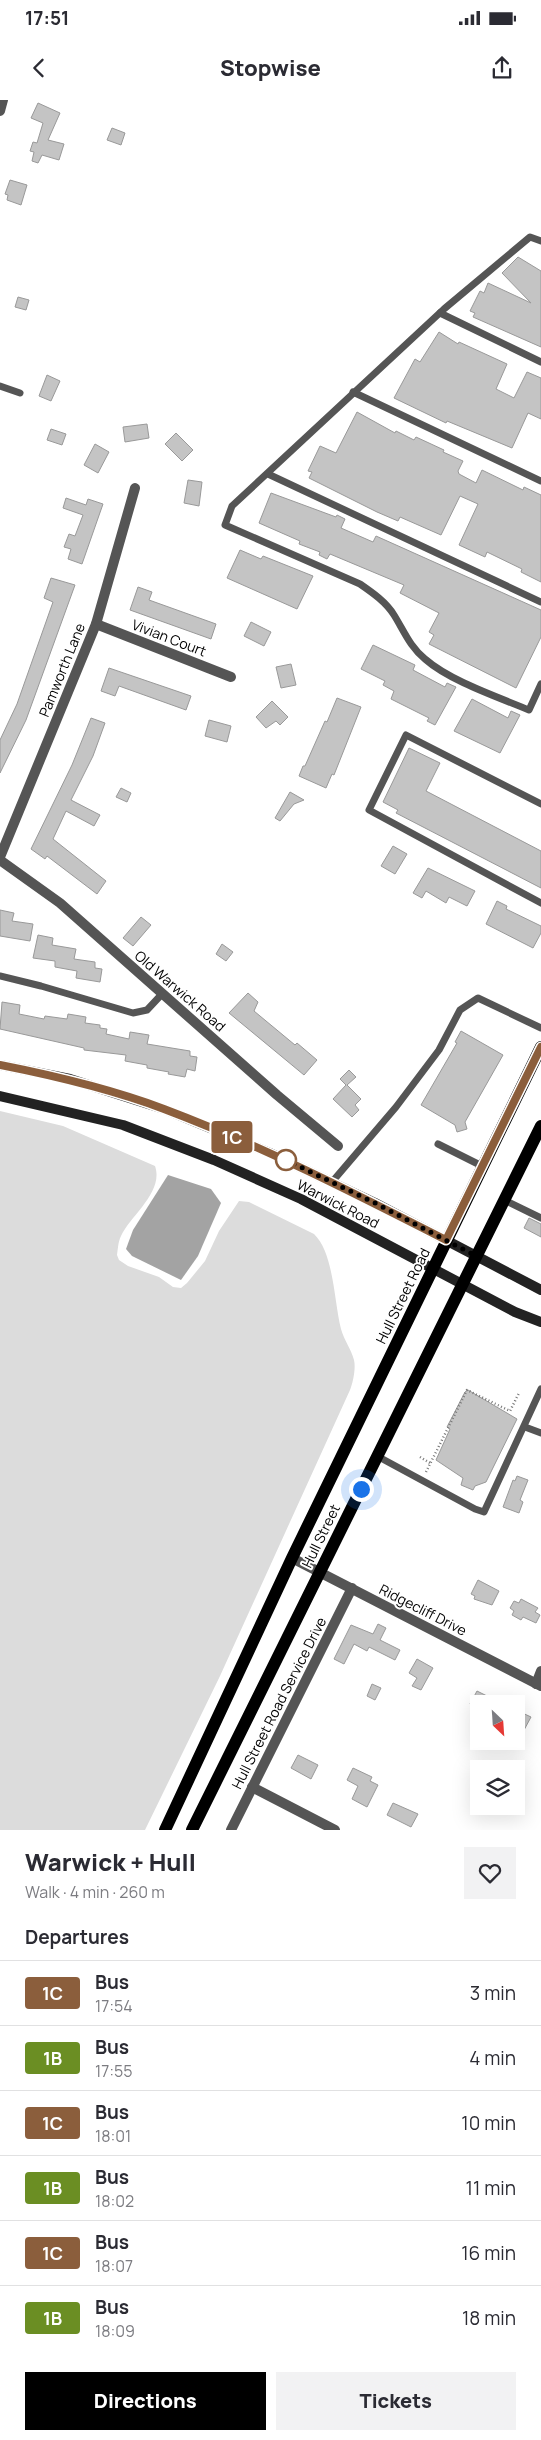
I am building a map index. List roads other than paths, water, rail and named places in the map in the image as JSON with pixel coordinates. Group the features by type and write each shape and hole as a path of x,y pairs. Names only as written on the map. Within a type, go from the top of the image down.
{"main road":[{"name":"Hull Street Road","path":"292,1558 541,1047"},
{"name":"Warwick Road","path":"0,1064 70,1080 164,1109 270,1153 332,1182 541,1290"},
{"name":"Warwick Road","path":"0,1096 123,1126 214,1160 301,1199 515,1312 541,1322"},
{"path":"476,1256 541,1126"},
{"name":"Hull Street","path":"192,1830 476,1256"},
{"name":"Hull Street","path":"165,1830 292,1558"}],"street":[{"path":"0,111 3,100"},
{"name":"Pamworth Lane","path":"0,859 96,624 135,488"},
{"name":"Vivian Court","path":"96,624 231,677"},
{"name":"Old Warwick Road","path":"0,859 60,903 277,1095 338,1146"},
{"name":"Ridgecliff Drive","path":"292,1558 539,1685"},
{"name":"Hull Street Road Service Drive","path":"231,1830 352,1588"},
{"path":"539,1685 541,1671"},
{"path":"252,1787 335,1830"}],"lane":[{"path":"541,241 530,236 440,312 232,506 225,525 360,584 378,596 388,608 407,640 426,660 459,679 529,710 541,684"},
{"path":"440,312 541,362"},
{"path":"0,386 20,393"},
{"path":"353,392 541,481"},
{"path":"268,474 541,602"},
{"path":"541,804 406,735 369,810 541,902"},
{"path":"0,976 133,1013 147,1010 162,994"},
{"path":"332,1182 396,1107 439,1050 460,1010 478,998 541,1028"},
{"path":"438,1144 482,1166"},
{"path":"504,1200 541,1218"},
{"path":"377,1456 475,1509 484,1512 538,1402 541,1390"},
{"path":"525,1428 541,1433"}]}
